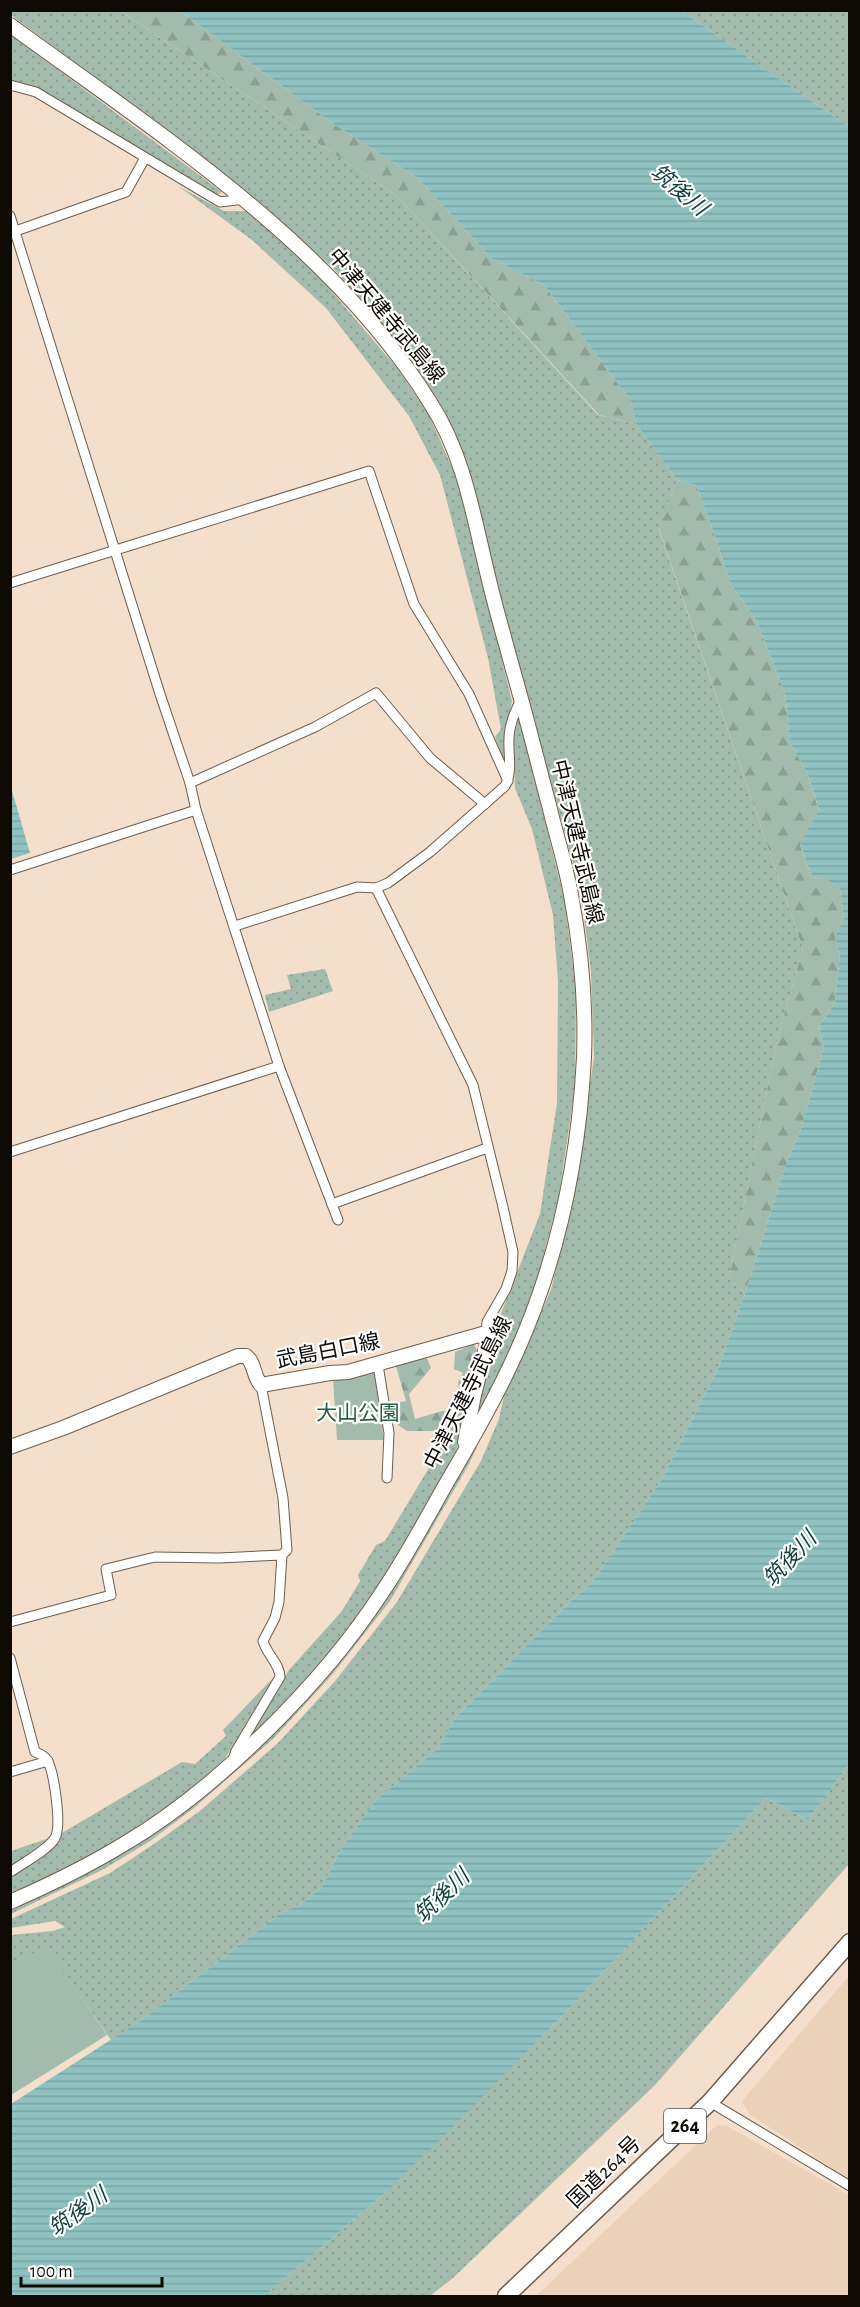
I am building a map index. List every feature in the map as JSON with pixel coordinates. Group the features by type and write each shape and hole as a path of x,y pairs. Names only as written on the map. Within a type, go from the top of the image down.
{"highway":[{"name":"国道264号","path":"506,2296 710,2102 849,1942"}],"main road":[{"name":"中津天建寺武島線","path":"10,25 244,199 314,261 350,299 403,363 434,407 455,451 466,486 489,584 522,699 571,893 582,980 584,1054 579,1112 567,1195 543,1286 516,1354 462,1456 380,1596 324,1669 266,1730 188,1800 129,1842 56,1881 10,1902"},
{"path":"462,1456 489,1336 486,1333"},
{"name":"武島白口線","path":"10,1447 63,1428 238,1356 246,1356 251,1360 261,1385 348,1372 486,1333"}],"street":[{"path":"10,85 36,92 220,202 244,199"},
{"path":"13,232 126,192 145,158"},
{"path":"10,216 13,232 279,1066 338,1221"},
{"path":"10,583 369,471 414,604 469,694 508,781"},
{"path":"190,783 315,727 376,693 430,758 485,804"},
{"path":"235,926 357,887 376,888 388,883 430,852 508,781 509,736 517,706 522,699"},
{"path":"10,870 196,810"},
{"path":"376,888 472,1085 513,1252 512,1271 507,1289 487,1322 486,1333"},
{"path":"10,1152 279,1066"},
{"path":"332,1204 487,1148"},
{"path":"378,1365 389,1433 387,1478"},
{"path":"232,1762 236,1751 280,1677 280,1670 265,1648 263,1641 275,1618 279,1602 282,1555 287,1550 283,1498 261,1385"},
{"path":"10,1622 111,1595 106,1569 155,1557 172,1559 282,1555"},
{"path":"10,1658 35,1752 48,1761 53,1776 57,1834 54,1840 10,1872"},
{"path":"10,1772 48,1761"},
{"path":"710,2102 849,2186"}],"shaded area":[{"path":"849,1976 849,2179 749,2114 742,2101"},
{"path":"717,2125 727,2126 849,2195 849,2296 536,2296"}],"green space":[{"path":"11,10 120,11 397,196 598,415 636,424 677,480 659,530 803,949 778,1035 729,1278 745,1294 718,1368 663,1477 592,1583 572,1600 455,1718 437,1749 375,1801 339,1852 322,1887 305,1901 278,1915 143,2019 111,2040 47,1948 11,1963 11,1935 53,1931 65,1927 55,1921 11,1928 11,1919 110,1873 200,1811 278,1743 336,1680 397,1602 481,1461 499,1419 504,1396 551,1290 575,1190 594,1057 591,971 581,893 497,582 471,476 442,406 403,349 335,270 215,166 11,15"},
{"path":"120,11 180,11 332,123 418,178 491,258 544,285 631,401 636,424 599,415 397,196"},
{"path":"682,11 849,11 849,127"},
{"path":"10,34 222,192 214,196 11,82"},
{"path":"178,186 224,211 247,211 316,273 397,368 429,415 457,479 512,701 505,738 506,768 495,737 501,729 488,658 440,475 409,416 326,308 252,240"},
{"path":"677,480 696,485 731,584 757,622 785,693 790,742 808,775 819,811 800,845 812,877 826,879 840,889 844,918 835,937 840,955 835,1003 819,1026 824,1047 801,1129 785,1167 745,1294 729,1278 778,1035 803,949 659,529"},
{"path":"519,717 564,898 576,989 575,1086 559,1196 535,1289 509,1354 471,1430 493,1334 540,1214 557,1103 558,981 553,915 532,829 515,788 513,738"},
{"path":"325,969 333,991 269,1012 265,995 291,989 287,975"},
{"path":"474,1344 479,1356 459,1408 444,1431 407,1431 398,1425 391,1404 406,1401 396,1366 426,1356 431,1368 409,1394 415,1419 454,1410 460,1395 458,1382 463,1373 454,1369 455,1352"},
{"path":"479,1356 454,1460 373,1597 319,1666 242,1745 289,1670 342,1611 360,1581 358,1575 376,1545 385,1541 447,1438 444,1431 459,1408"},
{"name":"大山公園","path":"374,1370 384,1440 337,1440 333,1378"},
{"path":"474,1447 477,1447 469,1464 390,1601 332,1675 273,1739 194,1808 150,1841 104,1869 11,1914 11,1909 123,1852 329,1672 388,1598"},
{"path":"273,1678 223,1762 178,1801 120,1841 49,1880 11,1896 11,1878 59,1842 62,1833 182,1762 195,1764 226,1736 223,1730"},
{"path":"849,1764 849,1864 655,2085 454,2277 430,2296 264,2296 378,2199 560,2018 766,1798 808,1820"},
{"path":"49,1838 11,1868 11,1852"},
{"path":"47,1947 107,2035 11,2095 11,1963"}],"water":[{"name":"筑後川","path":"180,11 682,11 849,127 849,1764 808,1820 766,1798 560,2018 435,2145 378,2199 264,2296 11,2296 11,2104 143,2019 278,1915 305,1901 322,1887 339,1852 375,1801 437,1749 455,1718 572,1600 592,1583 663,1477 718,1368 745,1294 785,1167 801,1129 824,1047 819,1026 835,1003 840,955 835,937 844,918 840,889 826,879 812,877 800,844 819,810 808,775 790,742 785,693 757,622 731,584 696,485 677,480 636,424 631,401 544,285 491,258 418,178 332,123"},
{"path":"10,784 30,853 11,859 10,859"}]}
